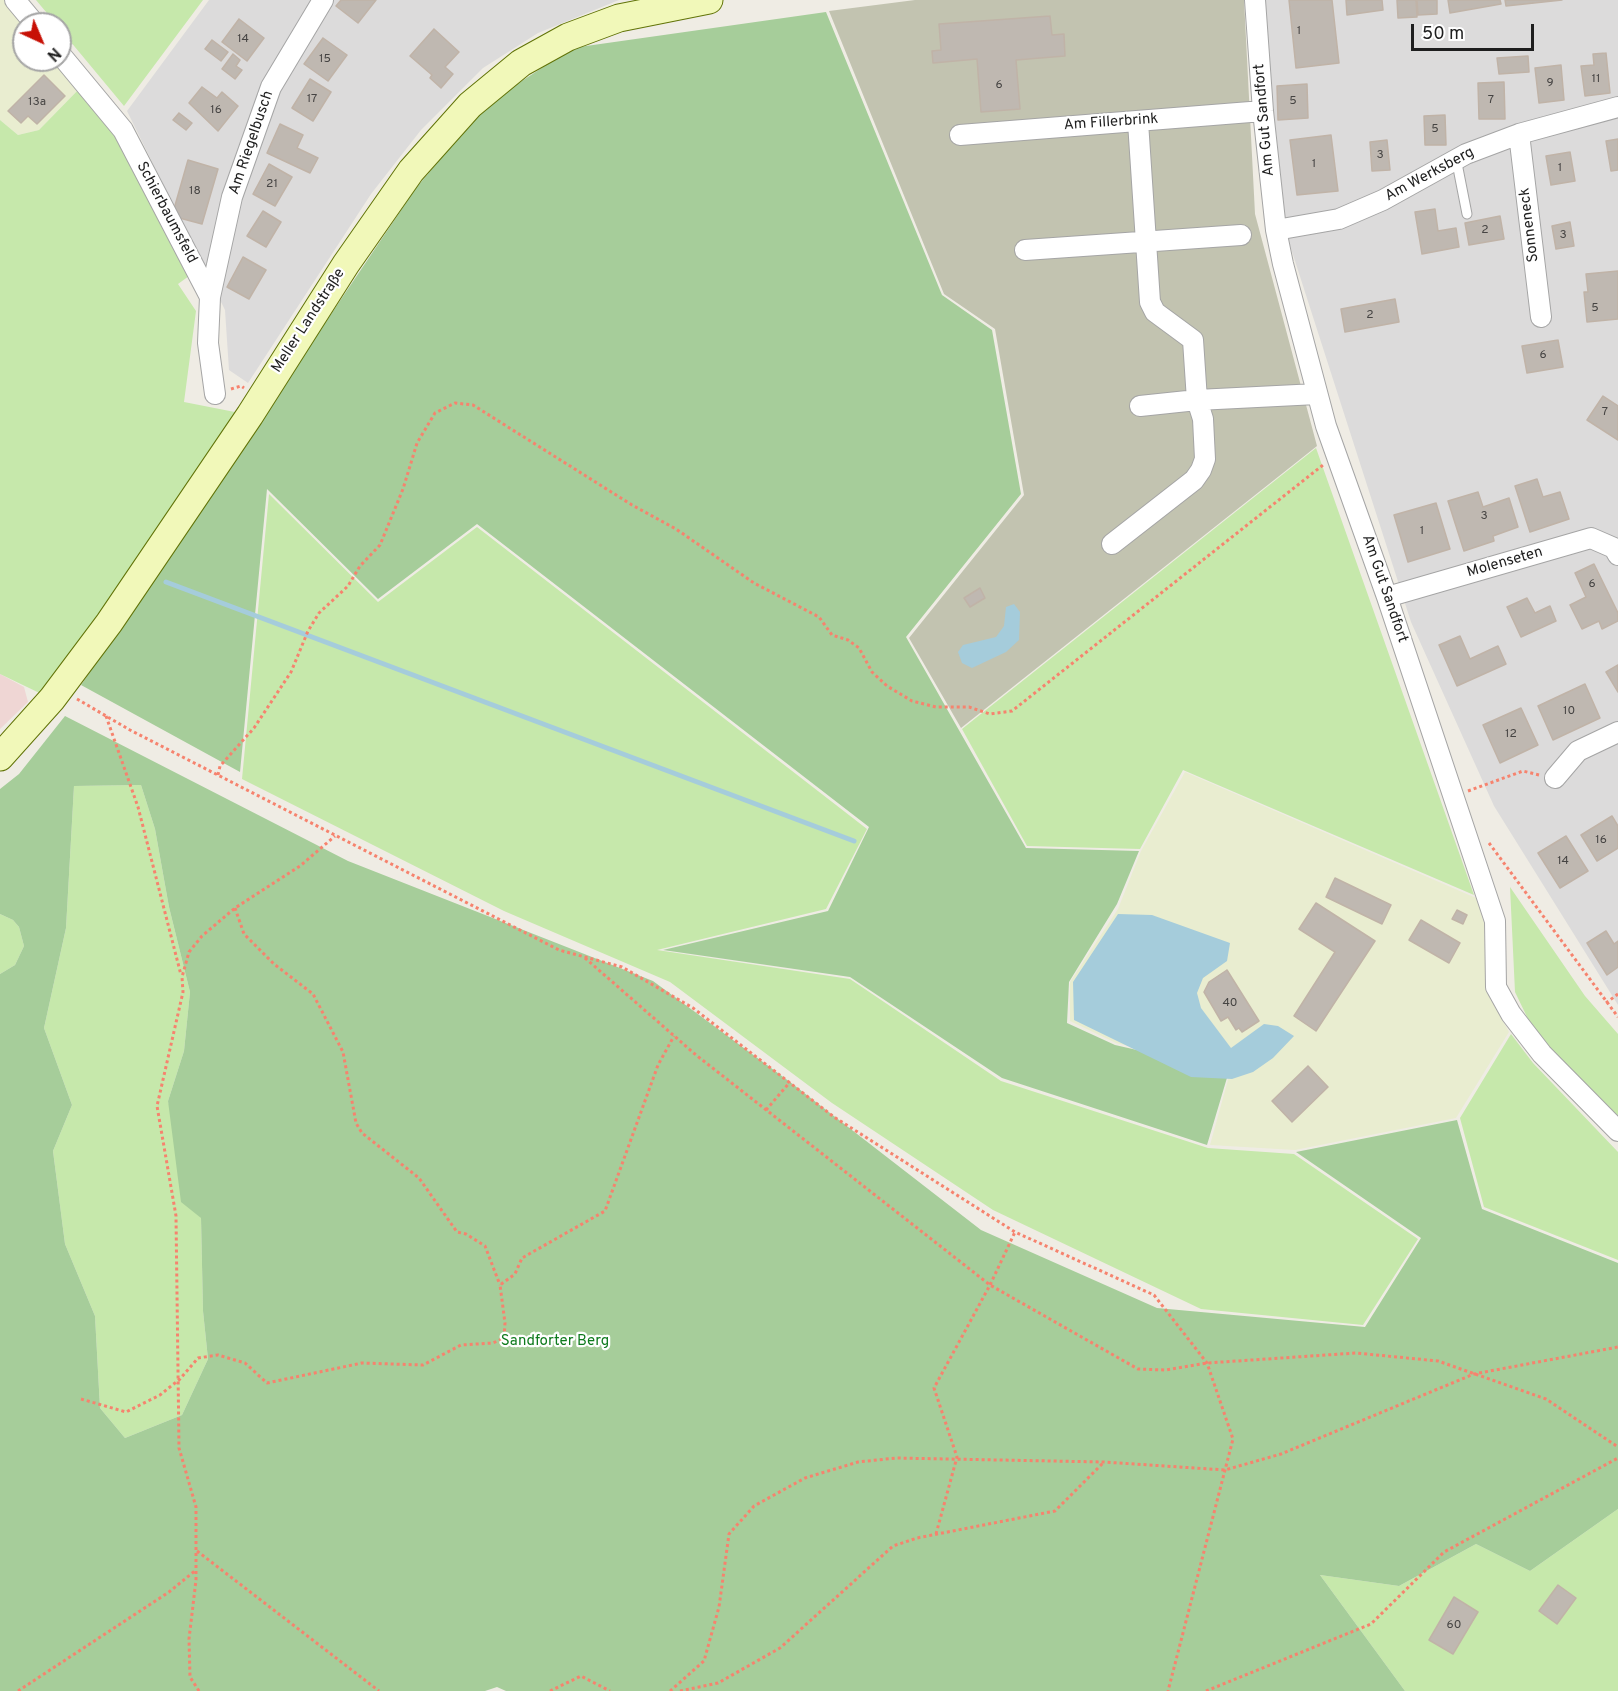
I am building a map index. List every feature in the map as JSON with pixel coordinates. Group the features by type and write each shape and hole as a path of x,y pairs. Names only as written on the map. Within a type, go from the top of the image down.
{"street":[{"path":"15,0 25,12"},
{"name":"Am Riegelbusch","path":"210,297 232,197 271,87 323,0"},
{"name":"Meller Landstraße","path":"0,758 52,699 109,623 250,415 346,264 411,171 470,105 521,63 568,38 619,18 709,0"},
{"name":"Am Gut Sandfort","path":"1255,0 1263,111 1276,230 1317,394 1455,796 1495,921 1496,987 1511,1014 1542,1054 1618,1131"},
{"name":"Schierbaumsfeld","path":"72,68 123,130 210,297"},
{"name":"Am Werksberg","path":"1276,230 1339,219 1383,200 1456,158 1519,134 1618,107"},
{"name":"Am Fillerbrink","path":"960,135 1263,111"},
{"path":"1112,544 1194,480 1202,470 1204,459 1203,419 1197,400 1192,340 1155,312 1150,302 1138,122"},
{"name":"Sonneneck","path":"1519,134 1541,317"},
{"path":"1025,249 1241,235"},
{"path":"210,297 208,343 215,394"},
{"path":"1140,406 1197,400 1317,394"},
{"name":"Molenseten","path":"1387,597 1591,538 1614,548 1618,555"},
{"path":"1555,778 1578,751 1618,732"}],"lane":[{"path":"1456,158 1467,214"}],"path":[{"path":"218,775 220,766 254,728 291,672 308,631 319,613 348,586 360,566 380,545 404,489 417,443 435,413 454,403 473,405 632,505 676,529 754,583 819,617 832,635 848,640 859,648 872,672 888,686 912,701 936,707 969,707 990,714 1012,711 1337,455"},
{"path":"70,694 130,730 559,950 622,967 693,1008 834,1117 1015,1232 1154,1295 1207,1363 1233,1439 1168,1691"},
{"path":"106,716 138,807 182,977 183,992 157,1106 176,1216 180,1379 179,1448 196,1507 196,1570 189,1639 190,1677 199,1691"},
{"path":"1455,796 1523,771 1555,778"},
{"path":"182,977 189,952 202,936 235,908 300,866 336,836"},
{"path":"1486,840 1618,1017"},
{"path":"81,1399 126,1412 159,1395 180,1379 198,1358 218,1355 244,1363 267,1383 362,1363 423,1365 461,1345 493,1343 504,1338 505,1323 500,1285 485,1246 466,1234 458,1232 419,1178 362,1133 356,1123 343,1052 313,994 274,964 244,934 235,908"},
{"path":"584,957 674,1036 990,1286 1138,1369 1165,1370 1207,1363 1356,1353 1438,1361 1545,1399 1618,1447"},
{"path":"1606,1003 1618,994"},
{"path":"500,1285 515,1274 522,1258 605,1211 658,1065 674,1036"},
{"path":"766,1110 790,1082"},
{"path":"936,1534 957,1457 934,1389 990,1286 1015,1232"},
{"path":"670,1691 704,1661 719,1606 729,1534 754,1506 806,1478 858,1462 896,1458 957,1457 1104,1462 1225,1470 1281,1454 1474,1374 1618,1347"},
{"path":"1206,1691 1371,1624 1444,1552 1618,1458"},
{"path":"680,1691 718,1683 780,1648 892,1546 936,1534 1055,1511 1104,1462"},
{"path":"196,1550 378,1691"},
{"path":"18,1691 169,1592 196,1570"},
{"path":"550,1691 581,1676 610,1691"}],"shaded area":[{"path":"0,0 10,0 17,12 12,12 12,72 67,72 80,88 39,130 18,135 0,120"},
{"path":"209,0 619,0 538,33 483,68 421,130 371,194 248,383 229,370 225,310 127,111"},
{"path":"915,0 1244,0 1255,214 1317,446 961,728 909,638 1024,495 995,329 944,294 829,11"},
{"path":"1262,0 1618,0 1618,1005 1494,806 1411,622 1287,236"},
{"path":"0,674 24,687 28,702 0,729"},
{"path":"1185,772 1476,898 1484,923 1486,991 1509,1032 1456,1118 1295,1150 1210,1145 1231,1069 1116,1043 1070,1021 1070,982 1118,909 1141,851"}],"green space":[{"path":"36,0 203,0 124,106 72,43 72,12 46,12"},
{"path":"826,12 942,295 992,330 1021,494 906,637 1026,848 1139,851 1117,904 1069,982 1067,1023 1115,1045 1229,1071 1207,1145 1002,1078 850,977 663,950 828,911 869,827 477,524 378,599 267,489 240,772 81,685 416,188 487,104 572,48"},
{"path":"80,88 123,130 189,276 178,284 196,311 184,402 250,415 52,699 0,674 0,120 18,135 39,130"},
{"path":"1316,448 1474,895 1183,770 1140,849 1027,846 962,729"},
{"path":"269,494 378,602 477,527 867,829 826,909 657,950 850,979 1001,1081 1208,1148 1294,1154 1418,1239 1363,1325 1201,1309 993,1210 832,1103 670,982 504,911 242,779"},
{"name":"Sandforter Berg","path":"65,716 348,861 653,981 790,1082 981,1230 1157,1308 1365,1327 1421,1238 1296,1152 1457,1120 1482,1209 1618,1263 1618,1509 1530,1571 1476,1544 1399,1586 1320,1575 1405,1691 506,1691 497,1687 485,1691 0,1691 0,974 15,965 24,946 19,927 13,920 0,914 0,789 19,774","holes":["141,785 155,829 169,907 190,992 184,1051 168,1101 181,1202 201,1218 203,1311 208,1359 182,1415 125,1438 100,1408 95,1316 65,1244 53,1151 72,1105 44,1028 66,928 74,786"]},
{"path":"141,785 155,829 169,907 190,992 184,1051 168,1101 201,1218 203,1311 208,1359 182,1415 125,1438 100,1408 95,1316 65,1244 53,1151 72,1105 44,1028 66,928 74,786"},
{"path":"1510,887 1585,996 1618,1034 1618,1117 1548,1049 1528,1019 1515,992"},
{"path":"0,914 13,920 19,927 24,946 15,965 0,974"},
{"path":"1511,1034 1533,1063 1618,1152 1618,1260 1484,1207 1460,1118"},
{"path":"1618,1509 1618,1691 1405,1691 1320,1575 1399,1586 1476,1544 1530,1571"}],"water":[{"path":"1014,604 1020,612 1019,640 1006,652 972,668 962,663 958,652 963,645 996,637 1004,626 1006,607"},
{"path":"1118,914 1152,915 1230,943 1227,961 1203,978 1197,993 1201,1008 1231,1048 1264,1024 1278,1026 1294,1036 1273,1058 1253,1072 1232,1079 1191,1077 1074,1020 1073,982"}],"building":[{"path":"341,0 376,0 358,23 336,6"},
{"path":"1289,0 1332,0 1339,63 1296,68"},
{"path":"1346,0 1382,0 1383,10 1347,15"},
{"path":"1397,0 1416,0 1417,17 1398,18"},
{"path":"1417,0 1437,0 1437,14 1418,15"},
{"path":"1448,0 1500,0 1501,4 1450,13"},
{"path":"1505,0 1562,0 1506,6"},
{"path":"1050,16 1052,35 1064,34 1065,56 1016,60 1020,109 981,112 977,59 933,63 932,51 941,50 939,24"},
{"path":"239,19 264,38 247,61 222,42"},
{"path":"434,29 459,52 445,67 453,74 441,88 430,78 432,75 410,56"},
{"path":"323,38 347,55 328,81 304,64"},
{"path":"212,40 228,52 221,61 205,49"},
{"path":"1606,53 1610,93 1585,96 1581,66 1594,65 1593,54"},
{"path":"233,54 240,60 236,66 242,70 235,79 222,69"},
{"path":"1528,56 1529,72 1499,74 1497,58"},
{"path":"1561,65 1564,100 1539,103 1535,68"},
{"path":"44,75 65,96 37,124 28,116 21,123 8,111"},
{"path":"310,79 331,92 313,121 292,108"},
{"path":"1504,82 1505,119 1479,119 1478,83"},
{"path":"1307,84 1308,118 1278,120 1277,86"},
{"path":"202,87 217,98 222,92 238,106 218,131 189,103"},
{"path":"179,113 192,123 186,130 173,120"},
{"path":"1445,115 1446,145 1425,145 1424,116"},
{"path":"280,124 303,135 297,148 318,158 310,173 267,153"},
{"path":"1331,135 1338,191 1297,195 1290,140"},
{"path":"1618,139 1618,170 1611,171 1606,141"},
{"path":"1387,140 1390,170 1372,171 1370,142"},
{"path":"1570,152 1575,181 1551,185 1546,156"},
{"path":"188,160 218,169 202,224 172,216"},
{"path":"269,164 292,177 275,206 253,194"},
{"path":"1435,209 1438,231 1456,228 1459,247 1422,254 1415,212"},
{"path":"263,211 281,222 266,247 247,236"},
{"path":"1500,216 1504,239 1469,245 1465,223"},
{"path":"1570,222 1574,246 1556,249 1552,226"},
{"path":"243,257 266,270 249,299 227,287"},
{"path":"1618,271 1618,319 1587,322 1584,292 1588,292 1586,274"},
{"path":"1395,299 1399,322 1345,332 1341,309"},
{"path":"1558,340 1563,367 1527,373 1522,346"},
{"path":"1603,396 1618,406 1618,440 1587,420"},
{"path":"1537,479 1543,497 1560,492 1569,519 1530,532 1515,486"},
{"path":"1478,492 1483,507 1509,498 1518,527 1493,536 1494,541 1464,551 1448,501"},
{"path":"1436,503 1450,549 1408,562 1394,515"},
{"path":"1594,564 1618,613 1618,621 1602,629 1599,621 1582,629 1570,605 1586,597 1575,573"},
{"path":"980,588 985,598 970,607 964,598"},
{"path":"1527,598 1535,613 1550,606 1556,621 1521,637 1507,607"},
{"path":"1460,636 1470,659 1498,646 1506,664 1457,686 1439,645"},
{"path":"1618,665 1618,692 1606,672"},
{"path":"1585,684 1600,718 1553,740 1538,706"},
{"path":"1521,708 1538,745 1500,763 1483,725"},
{"path":"1612,816 1618,826 1618,848 1597,861 1581,835"},
{"path":"1566,836 1588,871 1560,888 1538,853"},
{"path":"1335,878 1391,905 1382,924 1326,897"},
{"path":"1316,903 1375,941 1316,1031 1294,1016 1335,952 1299,929"},
{"path":"1457,910 1467,915 1463,924 1452,919"},
{"path":"1421,920 1460,943 1449,963 1409,940"},
{"path":"1606,931 1614,944 1618,941 1618,967 1607,975 1587,943"},
{"path":"1227,970 1259,1021 1242,1032 1239,1028 1236,1030 1228,1017 1221,1021 1204,992 1209,982"},
{"path":"1308,1066 1328,1087 1292,1122 1272,1101"},
{"path":"1558,1585 1576,1598 1557,1624 1539,1611"},
{"path":"1454,1597 1478,1612 1453,1654 1429,1640"}],"waterway":[{"path":"166,582 854,841"}]}
